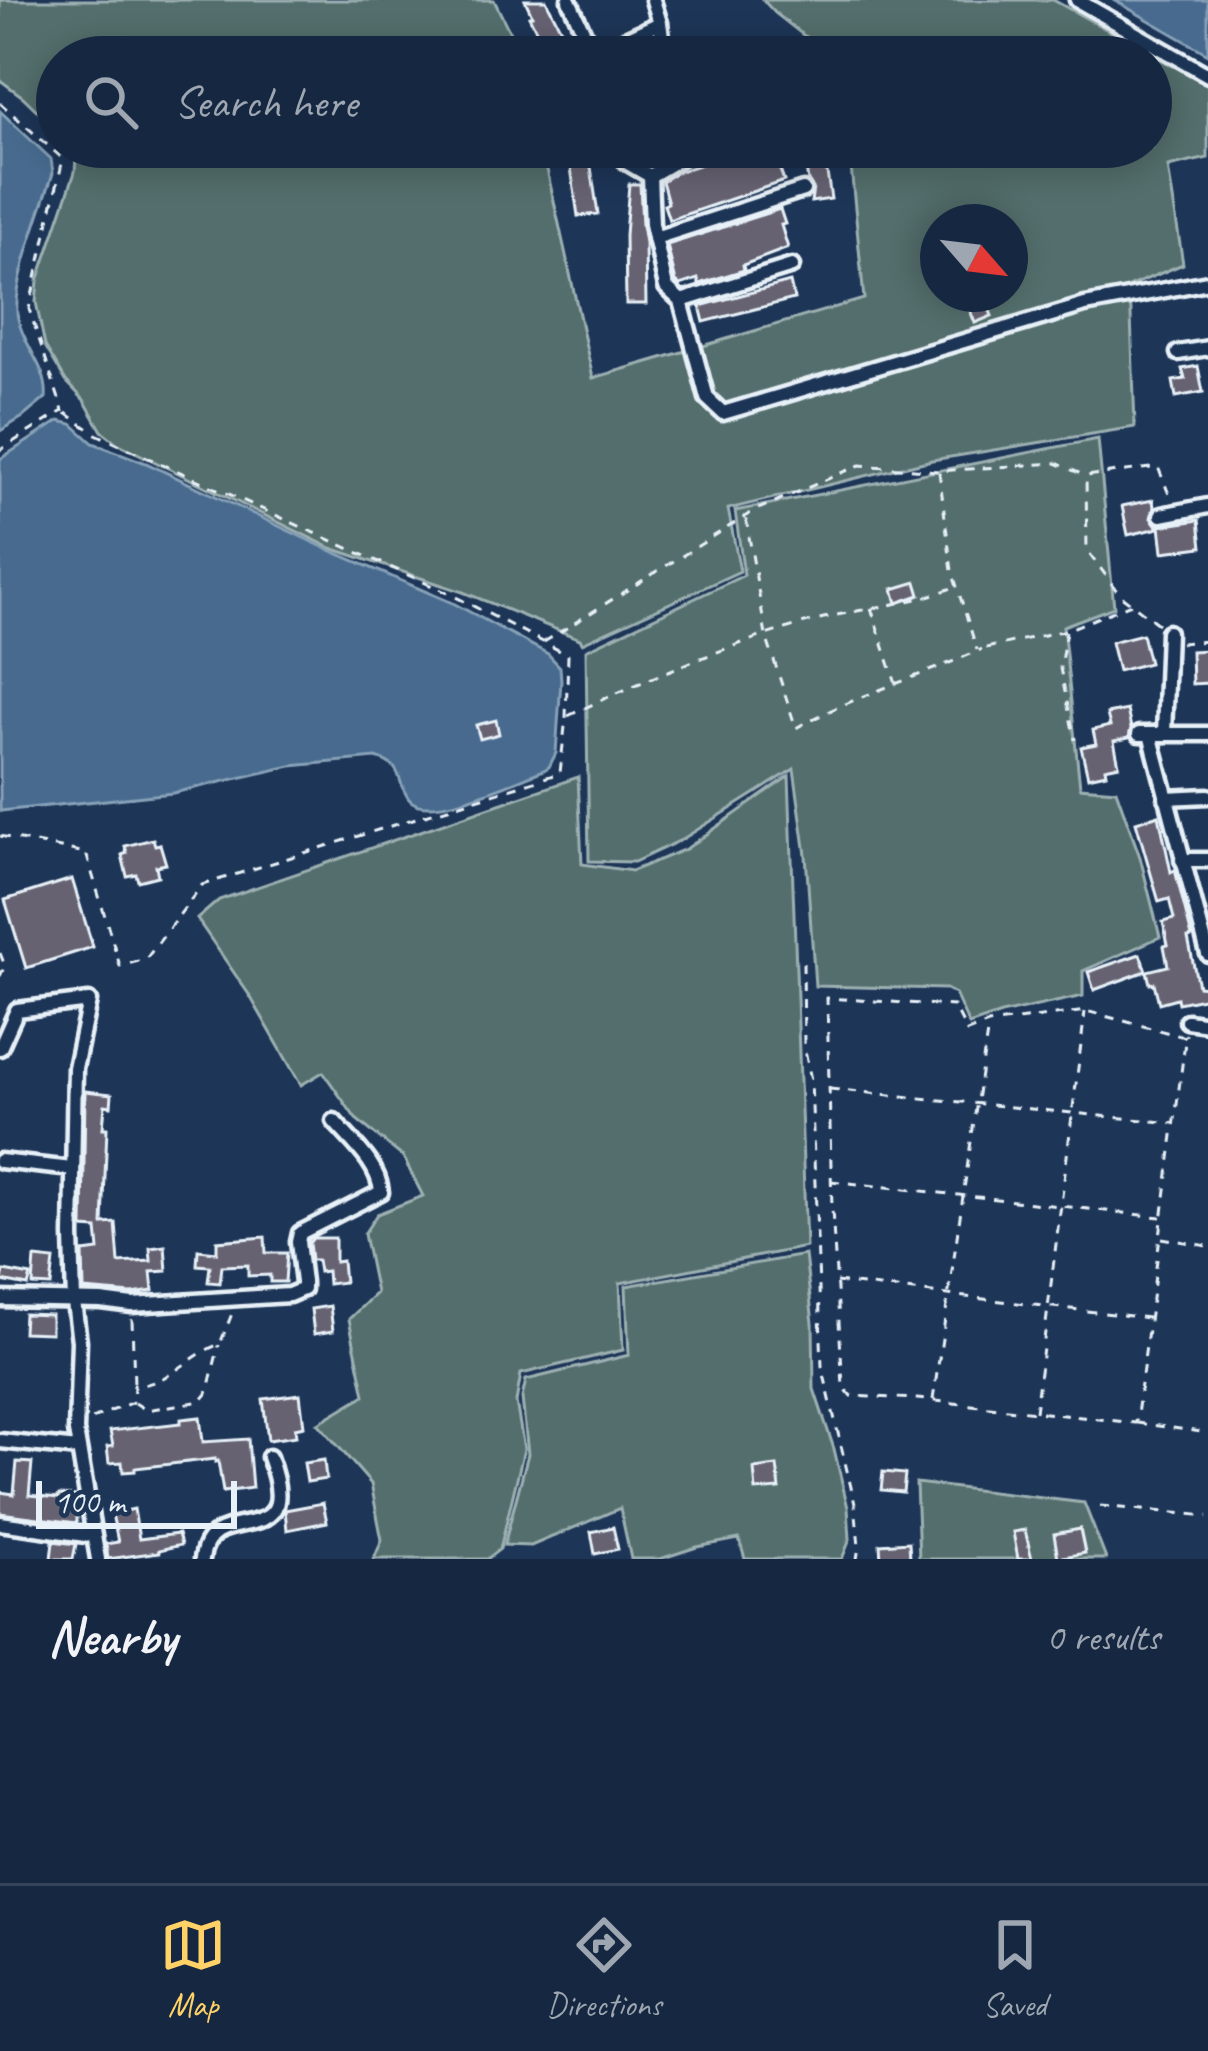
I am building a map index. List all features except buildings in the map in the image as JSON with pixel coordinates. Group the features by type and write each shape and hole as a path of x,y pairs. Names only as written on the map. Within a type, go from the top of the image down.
{"street":[{"path":"568,0 586,36"},
{"path":"653,0 662,36"},
{"path":"1077,0 1140,36"},
{"path":"634,36 660,23"},
{"path":"1172,54 1208,75"},
{"path":"636,168 650,176"},
{"path":"650,176 664,168"},
{"path":"650,176 652,224 666,287 681,301 707,398 722,412 1085,305 1208,282"},
{"path":"655,238 803,190"},
{"path":"681,301 792,266"},
{"path":"1178,353 1208,348"},
{"path":"1161,514 1208,506"},
{"path":"1167,638 1167,702 1151,734 1182,860 1205,924 1208,954"},
{"path":"1151,734 1208,734"},
{"path":"1166,798 1208,796"},
{"path":"1182,860 1208,860"},
{"path":"0,1048 17,1010 89,1001 74,1068 76,1432 98,1559"},
{"path":"1187,1021 1208,1024"},
{"path":"0,1299 132,1305 299,1292 303,1288 300,1232 381,1192 368,1161 334,1121"},
{"path":"0,1161 72,1169"},
{"path":"0,1441 78,1449"},
{"path":"202,1559 209,1539 262,1531 272,1525 279,1501 269,1457"},
{"path":"0,1523 93,1536"}],"path":[{"path":"0,103 36,135"},
{"path":"0,836 86,853 120,966 146,959 202,885 560,773 566,717 568,655 450,594 95,434 64,411 29,309 61,168"},
{"path":"0,450 64,411"},
{"path":"543,642 746,516 860,465 939,471 1056,463 1086,476 1158,467 1177,512"},
{"path":"939,471 957,586 976,650 1066,630 1131,604"},
{"path":"1086,476 1087,550 1120,595 1167,638 1208,641"},
{"path":"746,516 766,636 796,728 837,706 982,649"},
{"path":"566,717 650,676 766,636 870,606 924,599 957,586"},
{"path":"870,606 896,685"},
{"path":"1066,630 1060,668 1075,740"},
{"path":"0,952 5,966 0,976"},
{"path":"803,964 822,1366 855,1504 857,1559"},
{"path":"1185,1037 1086,1011 988,1024 967,1032 954,1006 827,998 836,1282 843,1386 851,1396 933,1400 1208,1433"},
{"path":"1035,1412 1086,1011"},
{"path":"1136,1423 1187,1021"},
{"path":"933,1400 988,1024"},
{"path":"829,1089 1175,1123"},
{"path":"831,1181 1163,1217"},
{"path":"1160,1237 1208,1246"},
{"path":"836,1282 1150,1318"},
{"path":"133,1402 146,1410 201,1401 238,1299"},
{"path":"132,1305 133,1402"},
{"path":"134,1385 158,1382 202,1350 220,1344"},
{"path":"76,1432 92,1418 133,1402"},
{"path":"1100,1506 1208,1516"}],"green space":[{"path":"0,0 494,0 512,36 36,36 36,110 0,80"},
{"path":"763,0 1053,0 1119,36 804,36"},
{"path":"1172,65 1208,85 1208,158 1172,166"},
{"path":"75,168 547,168 593,378 864,299 851,168 1168,168 1183,264 1130,286 1135,427 932,460 728,509 740,571 582,643 463,592 331,548 117,443 102,431 45,346 36,302 38,281"},
{"path":"1098,439 1114,607 1063,626 1080,787 1116,790 1140,857 1160,937 1083,971 1083,996 969,1025 955,994 946,989 815,986 806,855 794,769 681,840 634,862 589,861 586,650 744,575 735,511"},
{"path":"789,776 806,1247 620,1283 623,1350 521,1374 516,1402 524,1449 500,1549 487,1559 374,1559 382,1540 371,1484 318,1423 365,1395 349,1319 376,1293 364,1234 377,1214 423,1196 403,1157 356,1119 323,1072 301,1085 250,996 197,919 219,900 578,777 582,864 632,871 686,849"},
{"path":"805,1255 814,1389 848,1508 850,1539 842,1559 745,1559 739,1539 660,1559 631,1559 620,1508 531,1546 504,1545 528,1454 522,1398 526,1380 629,1355 626,1286"},
{"path":"916,1483 1084,1503 1106,1559 919,1559"}],"water":[{"path":"1114,0 1208,0 1208,54"},
{"path":"0,111 36,145 36,168 52,168 53,173 23,268 17,305 21,329 44,377 46,398 0,431"},
{"path":"59,421 72,424 93,443 453,603 548,654 560,667 561,680 556,753 549,767 474,797 435,806 409,799 395,769 376,758 291,766 173,793 0,811 0,459"}]}
